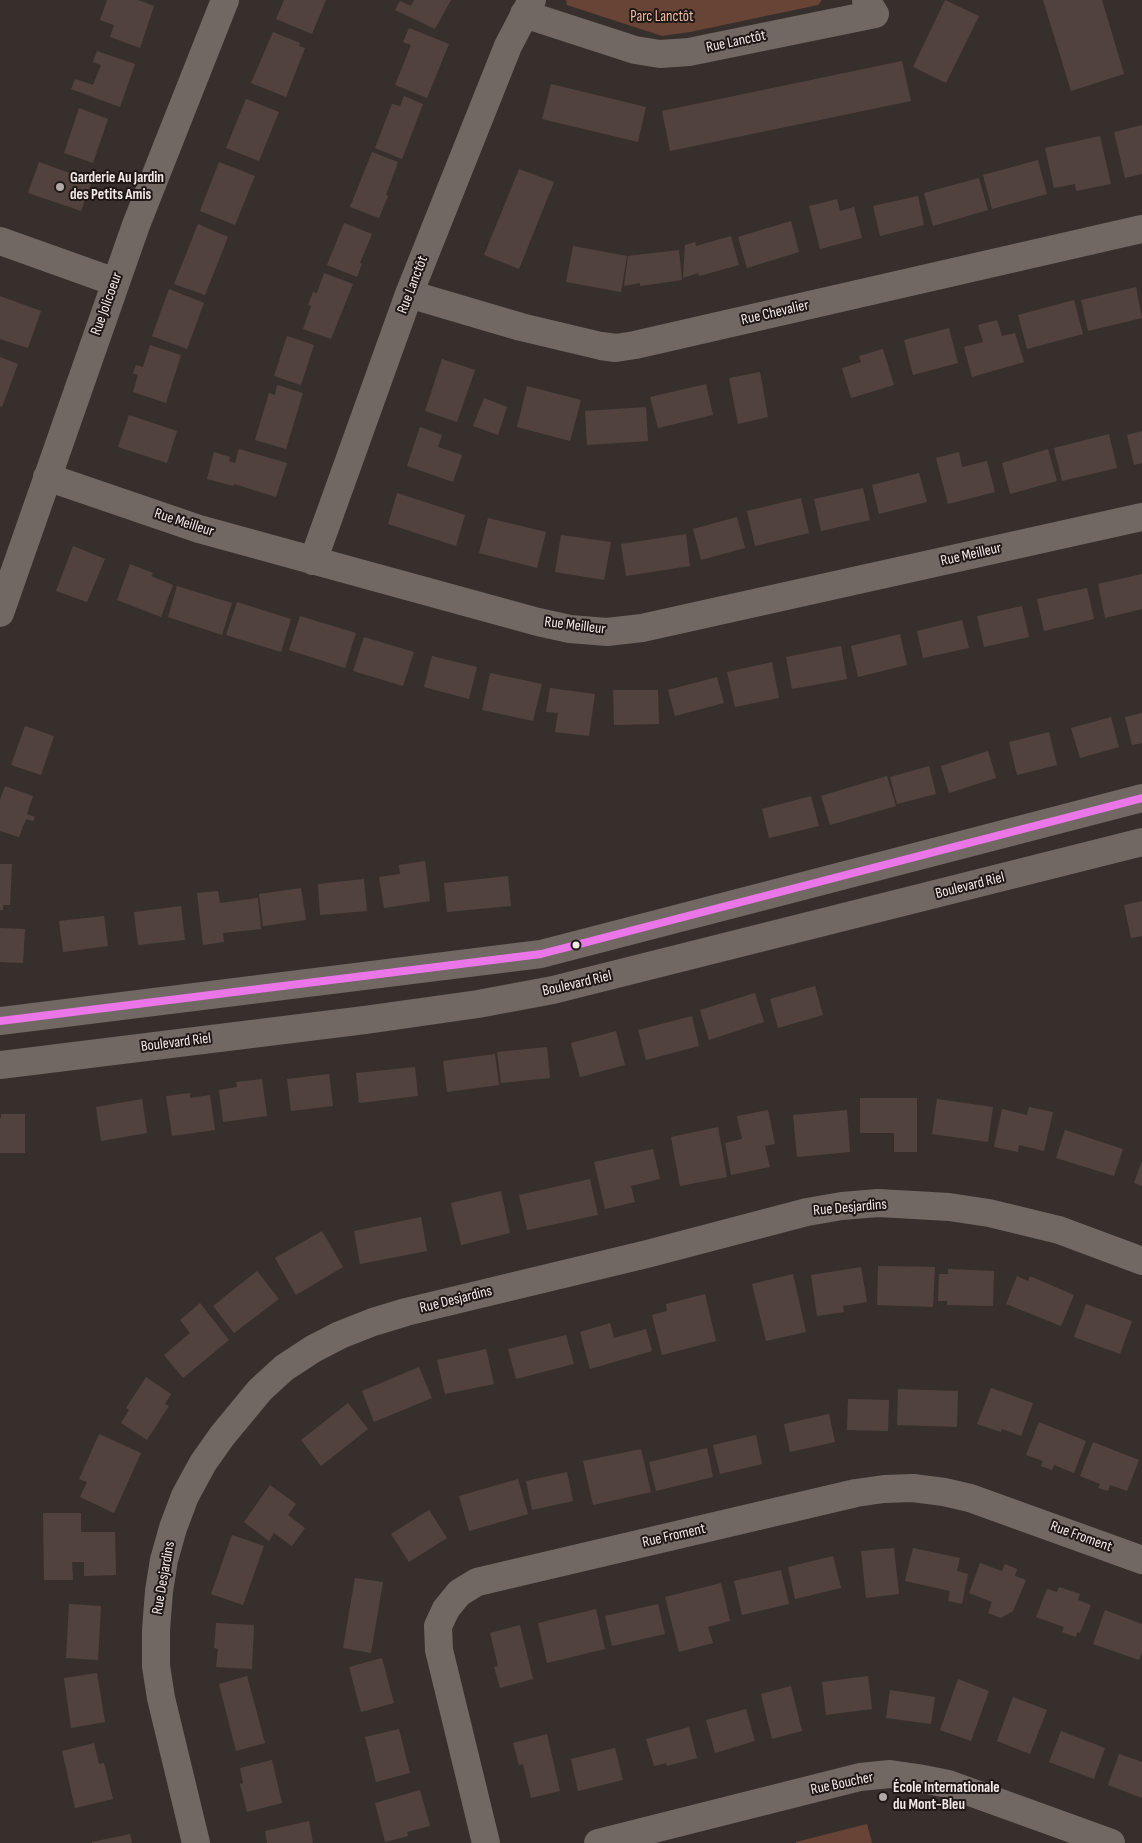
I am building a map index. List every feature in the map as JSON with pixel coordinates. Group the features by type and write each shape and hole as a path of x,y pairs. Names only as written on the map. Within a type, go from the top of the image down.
{"street":[{"name":"Rue Jolicoeur","path":"0,613 136,225 226,0"},
{"name":"Rue Lanctôt","path":"313,560 409,294 508,46 528,7 635,50 660,54 689,52 875,14 866,0"},
{"name":"Rue Chevalier","path":"409,294 521,327 616,348 1142,229"},
{"path":"0,241 115,282"},
{"name":"Rue Meilleur","path":"47,477 199,529 538,622 570,629 607,632 642,628 1142,517"},
{"path":"0,1021 349,976 470,964 541,954 1142,798"},
{"name":"Boulevard Riel","path":"0,1065 365,1020 478,1004 553,990 1142,842"},
{"path":"613,936 621,974"},
{"name":"Rue Desjardins","path":"196,1843 161,1698 156,1666 156,1630 164,1560 182,1504 203,1463 233,1421 260,1390 284,1368 312,1349 373,1322 406,1312 647,1254 807,1212 842,1206 878,1203 949,1207 989,1213 1059,1230 1142,1261"},
{"name":"Rue Froment","path":"486,1843 439,1650 438,1626 446,1609 459,1593 476,1582 856,1493 913,1488 970,1498 1142,1560"},
{"name":"Rue Boucher","path":"598,1843 860,1778 890,1774 948,1784 1111,1843"}],"green space":[{"name":"Parc Lanctôt","path":"566,0 822,0 818,5 690,32 662,36 567,5"},
{"path":"867,1824 872,1843 796,1843 796,1842"}],"building":[{"path":"107,0 138,0 154,6 140,48 110,37 114,25 100,20"},
{"path":"284,0 326,0 312,34 276,19"},
{"path":"414,0 451,0 435,29 395,10 400,1 411,6"},
{"path":"945,0 979,16 946,83 913,67"},
{"path":"1043,0 1102,0 1124,74 1071,91"},
{"path":"409,28 449,44 427,98 395,85 411,45 403,42"},
{"path":"273,32 300,43 299,46 305,48 286,97 251,83"},
{"path":"97,51 135,64 120,107 71,89 75,79 93,85 101,65 93,62"},
{"path":"902,61 911,101 670,151 662,111"},
{"path":"551,84 646,107 638,142 542,119"},
{"path":"404,96 423,104 402,159 375,148 392,104 400,106"},
{"path":"246,99 279,112 259,161 226,148"},
{"path":"79,108 108,119 93,163 64,153"},
{"path":"1142,125 1142,174 1125,178 1114,132"},
{"path":"1100,136 1111,184 1076,191 1075,184 1054,188 1045,148"},
{"path":"372,152 398,162 379,218 350,207"},
{"path":"1038,160 1047,194 992,209 983,175"},
{"name":"Garderie Au Jardin des Petits Amis","path":"39,162 92,181 81,211 28,193"},
{"path":"219,162 255,176 235,225 200,211"},
{"path":"519,169 554,182 519,269 484,255"},
{"path":"979,178 988,210 933,226 924,193"},
{"path":"918,196 924,225 880,236 873,206"},
{"path":"837,199 840,211 854,207 862,238 820,249 809,206"},
{"path":"791,221 799,252 747,268 738,237"},
{"path":"344,223 372,234 360,263 362,264 357,277 327,265"},
{"path":"198,224 228,237 205,295 174,284"},
{"path":"731,236 739,265 699,276 698,273 683,278 685,245 695,242 696,246"},
{"path":"573,246 627,256 621,292 566,282"},
{"path":"679,250 682,280 640,286 640,283 624,286 628,256"},
{"path":"324,273 353,284 331,339 303,329 311,306 308,305 313,292 317,293"},
{"path":"1136,287 1142,318 1088,331 1081,300"},
{"path":"169,289 204,303 187,349 152,336"},
{"path":"0,296 41,311 28,348 0,339"},
{"path":"1074,300 1083,334 1027,349 1018,315"},
{"path":"997,320 1002,336 1015,333 1024,362 972,377 964,347 983,342 978,325"},
{"path":"949,328 958,363 913,375 904,340"},
{"path":"287,336 314,345 301,385 274,376"},
{"path":"150,345 181,355 166,403 133,392 138,375 133,373 136,365 143,367"},
{"path":"883,349 894,385 851,398 842,368 861,362 859,356"},
{"path":"0,357 18,364 2,407 0,406"},
{"path":"442,359 475,370 457,422 425,411"},
{"path":"760,372 768,417 738,424 729,378"},
{"path":"706,384 713,415 658,428 650,397"},
{"path":"277,385 303,393 286,449 255,440 269,393 275,395"},
{"path":"527,386 581,400 570,441 517,427"},
{"path":"484,398 507,407 498,435 473,426"},
{"path":"646,407 648,441 587,445 585,411"},
{"path":"129,415 177,431 167,463 118,447"},
{"path":"420,427 442,435 438,447 462,455 453,482 407,466"},
{"path":"1142,431 1142,463 1134,465 1127,435"},
{"path":"1109,434 1117,468 1062,481 1054,448"},
{"path":"239,449 287,463 276,497 234,484 233,486 207,479 214,452 230,457 229,461 235,463"},
{"path":"1048,449 1057,481 1010,494 1002,463"},
{"path":"959,452 962,467 987,461 995,492 948,504 936,458"},
{"path":"919,473 927,502 879,514 872,485"},
{"path":"863,488 870,520 821,531 814,499"},
{"path":"397,493 465,515 456,546 388,524"},
{"path":"801,498 809,533 755,546 747,511"},
{"path":"737,517 745,548 701,560 693,529"},
{"path":"488,518 546,532 537,568 479,553"},
{"path":"686,534 690,566 626,576 621,544"},
{"path":"561,535 611,542 604,580 555,572"},
{"path":"73,546 105,559 87,602 56,591"},
{"path":"130,564 153,573 151,576 173,585 161,617 117,600"},
{"path":"1142,574 1142,609 1105,618 1098,584"},
{"path":"177,586 232,603 222,635 168,617"},
{"path":"1087,588 1094,619 1044,631 1037,599"},
{"path":"237,602 291,619 281,652 226,635"},
{"path":"1022,606 1029,637 984,647 977,616"},
{"path":"300,616 356,633 345,668 289,650"},
{"path":"962,620 969,648 923,658 917,631"},
{"path":"900,634 907,665 858,677 851,646"},
{"path":"364,637 414,652 403,686 353,671"},
{"path":"841,646 847,679 792,689 786,657"},
{"path":"432,656 477,667 469,699 424,687"},
{"path":"772,662 779,698 735,707 727,672"},
{"path":"490,673 542,684 533,721 482,710"},
{"path":"717,677 724,703 675,716 668,690"},
{"path":"550,688 595,694 589,736 555,732 558,713 546,712"},
{"path":"613,690 658,690 659,724 614,725"},
{"path":"1142,713 1142,743 1132,745 1125,717"},
{"path":"1111,717 1119,747 1080,758 1071,728"},
{"path":"25,726 54,736 41,775 11,765"},
{"path":"1049,732 1057,765 1017,775 1009,742"},
{"path":"988,751 996,778 949,793 941,766"},
{"path":"929,766 936,794 897,804 890,777"},
{"path":"887,776 896,806 830,825 821,796"},
{"path":"5,786 33,796 27,814 35,817 33,821 26,819 19,837 0,831 0,800"},
{"path":"811,796 819,826 769,838 762,809"},
{"path":"425,861 430,901 384,908 379,877 400,874 399,865"},
{"path":"0,864 12,864 10,905 3,905 3,910 0,910"},
{"path":"508,876 511,906 447,912 444,883"},
{"path":"364,879 367,911 320,915 318,884"},
{"path":"301,888 306,920 263,926 259,894"},
{"path":"218,891 220,903 258,898 261,929 223,933 224,942 203,945 197,893"},
{"path":"1142,901 1142,936 1131,938 1124,905"},
{"path":"181,906 185,940 138,945 134,912"},
{"path":"104,916 108,946 63,952 59,921"},
{"path":"0,928 25,929 23,963 0,962"},
{"path":"815,986 823,1015 778,1028 770,999"},
{"path":"755,993 764,1022 709,1040 700,1010"},
{"path":"692,1016 699,1046 646,1060 638,1030"},
{"path":"616,1031 625,1065 580,1077 571,1043"},
{"path":"547,1047 550,1078 501,1083 497,1052"},
{"path":"495,1054 499,1085 447,1092 443,1061"},
{"path":"415,1067 418,1096 359,1103 356,1073"},
{"path":"329,1074 333,1106 291,1111 287,1079"},
{"path":"262,1079 267,1116 223,1122 219,1090 237,1087 236,1082"},
{"path":"190,1093 190,1098 210,1095 215,1130 172,1136 166,1096"},
{"path":"860,1098 917,1098 917,1152 894,1152 894,1133 860,1133"},
{"path":"142,1099 147,1133 101,1141 96,1107"},
{"path":"937,1099 993,1107 988,1142 932,1134"},
{"path":"1029,1107 1053,1112 1044,1151 1019,1145 1018,1152 994,1147 1002,1109 1027,1115"},
{"path":"768,1110 775,1144 765,1146 770,1167 731,1175 725,1143 742,1139 737,1116"},
{"path":"847,1110 850,1152 797,1157 793,1115"},
{"path":"1,1114 25,1114 25,1153 0,1153"},
{"path":"718,1127 727,1177 680,1186 671,1137"},
{"path":"1065,1130 1123,1149 1114,1176 1056,1158"},
{"path":"653,1149 660,1179 631,1186 635,1202 605,1209 594,1162"},
{"path":"1142,1161 1142,1186 1134,1183"},
{"path":"590,1179 598,1215 527,1230 519,1195"},
{"path":"501,1191 510,1233 461,1245 451,1203"},
{"path":"421,1217 427,1251 360,1264 354,1231"},
{"path":"322,1231 343,1267 296,1295 275,1258"},
{"path":"878,1266 935,1267 933,1307 877,1305"},
{"path":"861,1267 867,1302 843,1306 844,1312 817,1316 811,1275"},
{"path":"948,1269 994,1271 993,1306 947,1305 947,1301 938,1301 939,1274 948,1274"},
{"path":"257,1271 279,1299 234,1333 213,1306"},
{"path":"793,1274 806,1332 766,1341 752,1284"},
{"path":"1017,1276 1028,1281 1030,1276 1074,1295 1061,1326 1006,1304"},
{"path":"705,1294 716,1341 662,1355 652,1315 667,1311 666,1304"},
{"path":"200,1303 229,1340 183,1378 164,1355 190,1333 180,1320"},
{"path":"1086,1304 1132,1321 1120,1354 1074,1337"},
{"path":"610,1323 614,1338 646,1329 652,1351 590,1369 580,1332"},
{"path":"566,1335 574,1364 516,1379 508,1349"},
{"path":"486,1349 494,1384 445,1394 437,1360"},
{"path":"419,1367 432,1398 374,1422 362,1391"},
{"path":"146,1377 171,1394 165,1404 169,1406 147,1440 121,1423 129,1410 126,1408"},
{"path":"991,1388 1033,1403 1021,1436 1002,1429 1001,1432 977,1424"},
{"path":"898,1389 958,1391 957,1427 897,1425"},
{"path":"848,1399 889,1400 888,1431 847,1430"},
{"path":"348,1403 368,1429 321,1466 301,1440"},
{"path":"829,1414 835,1442 790,1452 784,1424"},
{"path":"1039,1422 1086,1441 1074,1473 1054,1465 1052,1470 1041,1466 1043,1461 1026,1455"},
{"path":"99,1434 141,1453 114,1513 80,1497 87,1482 79,1479"},
{"path":"756,1435 762,1464 720,1474 713,1445"},
{"path":"1093,1442 1139,1460 1127,1491 1110,1485 1108,1491 1098,1488 1100,1484 1080,1476"},
{"path":"707,1448 713,1477 656,1491 649,1462"},
{"path":"641,1449 651,1492 593,1505 583,1461"},
{"path":"567,1472 573,1501 532,1510 526,1481"},
{"path":"518,1479 528,1514 469,1531 459,1496"},
{"path":"270,1485 296,1504 288,1515 305,1528 292,1546 274,1533 269,1541 244,1522"},
{"path":"429,1510 447,1538 409,1562 391,1534"},
{"path":"43,1513 81,1513 81,1532 115,1532 116,1575 84,1576 84,1562 72,1562 73,1580 44,1580"},
{"path":"232,1535 264,1546 243,1605 211,1594"},
{"path":"894,1548 899,1594 866,1598 861,1551"},
{"path":"913,1548 960,1558 957,1571 968,1574 962,1604 948,1601 950,1591 905,1581"},
{"path":"833,1556 841,1588 795,1599 788,1567"},
{"path":"980,1563 1002,1571 1005,1564 1017,1569 1015,1576 1026,1580 1013,1611 1001,1618 988,1613 992,1602 969,1593"},
{"path":"781,1570 789,1604 742,1615 734,1581"},
{"path":"355,1578 383,1582 371,1653 343,1648"},
{"path":"721,1583 730,1621 708,1627 713,1643 679,1652 665,1597"},
{"path":"1059,1587 1080,1594 1078,1600 1091,1605 1080,1633 1077,1632 1076,1637 1062,1632 1064,1627 1036,1617 1047,1589 1057,1592"},
{"path":"69,1604 101,1606 98,1660 66,1658"},
{"path":"658,1604 665,1634 612,1646 605,1616"},
{"path":"596,1609 605,1649 547,1663 538,1623"},
{"path":"1105,1610 1142,1624 1142,1653 1139,1660 1093,1644"},
{"path":"216,1623 254,1625 252,1669 216,1667 218,1649 214,1648"},
{"path":"520,1625 533,1679 500,1688 494,1667 498,1666 490,1633"},
{"path":"382,1658 394,1703 361,1712 349,1667"},
{"path":"97,1673 105,1722 71,1728 64,1678"},
{"path":"247,1676 265,1743 236,1751 219,1684"},
{"path":"868,1676 872,1709 826,1715 822,1682"},
{"path":"958,1679 989,1691 971,1741 940,1730"},
{"path":"791,1686 802,1731 772,1739 761,1694"},
{"path":"890,1690 935,1697 931,1724 886,1718"},
{"path":"1013,1697 1047,1710 1030,1754 997,1741"},
{"path":"746,1709 755,1741 715,1753 706,1720"},
{"path":"689,1727 697,1758 667,1766 666,1763 654,1766 646,1739"},
{"path":"399,1729 410,1773 376,1782 365,1737"},
{"path":"1061,1731 1105,1748 1094,1779 1049,1762"},
{"path":"547,1734 560,1791 531,1798 523,1764 519,1765 513,1743"},
{"path":"94,1743 99,1764 104,1763 113,1799 75,1808 62,1751"},
{"path":"615,1748 623,1780 578,1791 571,1759"},
{"path":"1119,1754 1142,1762 1142,1798 1108,1785"},
{"path":"272,1760 282,1803 247,1812 240,1784 243,1783 240,1768"},
{"path":"420,1790 430,1826 407,1832 408,1836 385,1842 375,1803"},
{"path":"309,1821 313,1843 267,1843 265,1831"},
{"path":"130,1834 132,1843 92,1843 92,1842"}],"transit line":[{"path":"0,1021 541,954 1142,798"}],"place":[{"name":"Garderie Au Jardin des Petits Amis","path":"60,187"},
{"name":"École Internationale du Mont-Bleu","path":"883,1797"}]}
